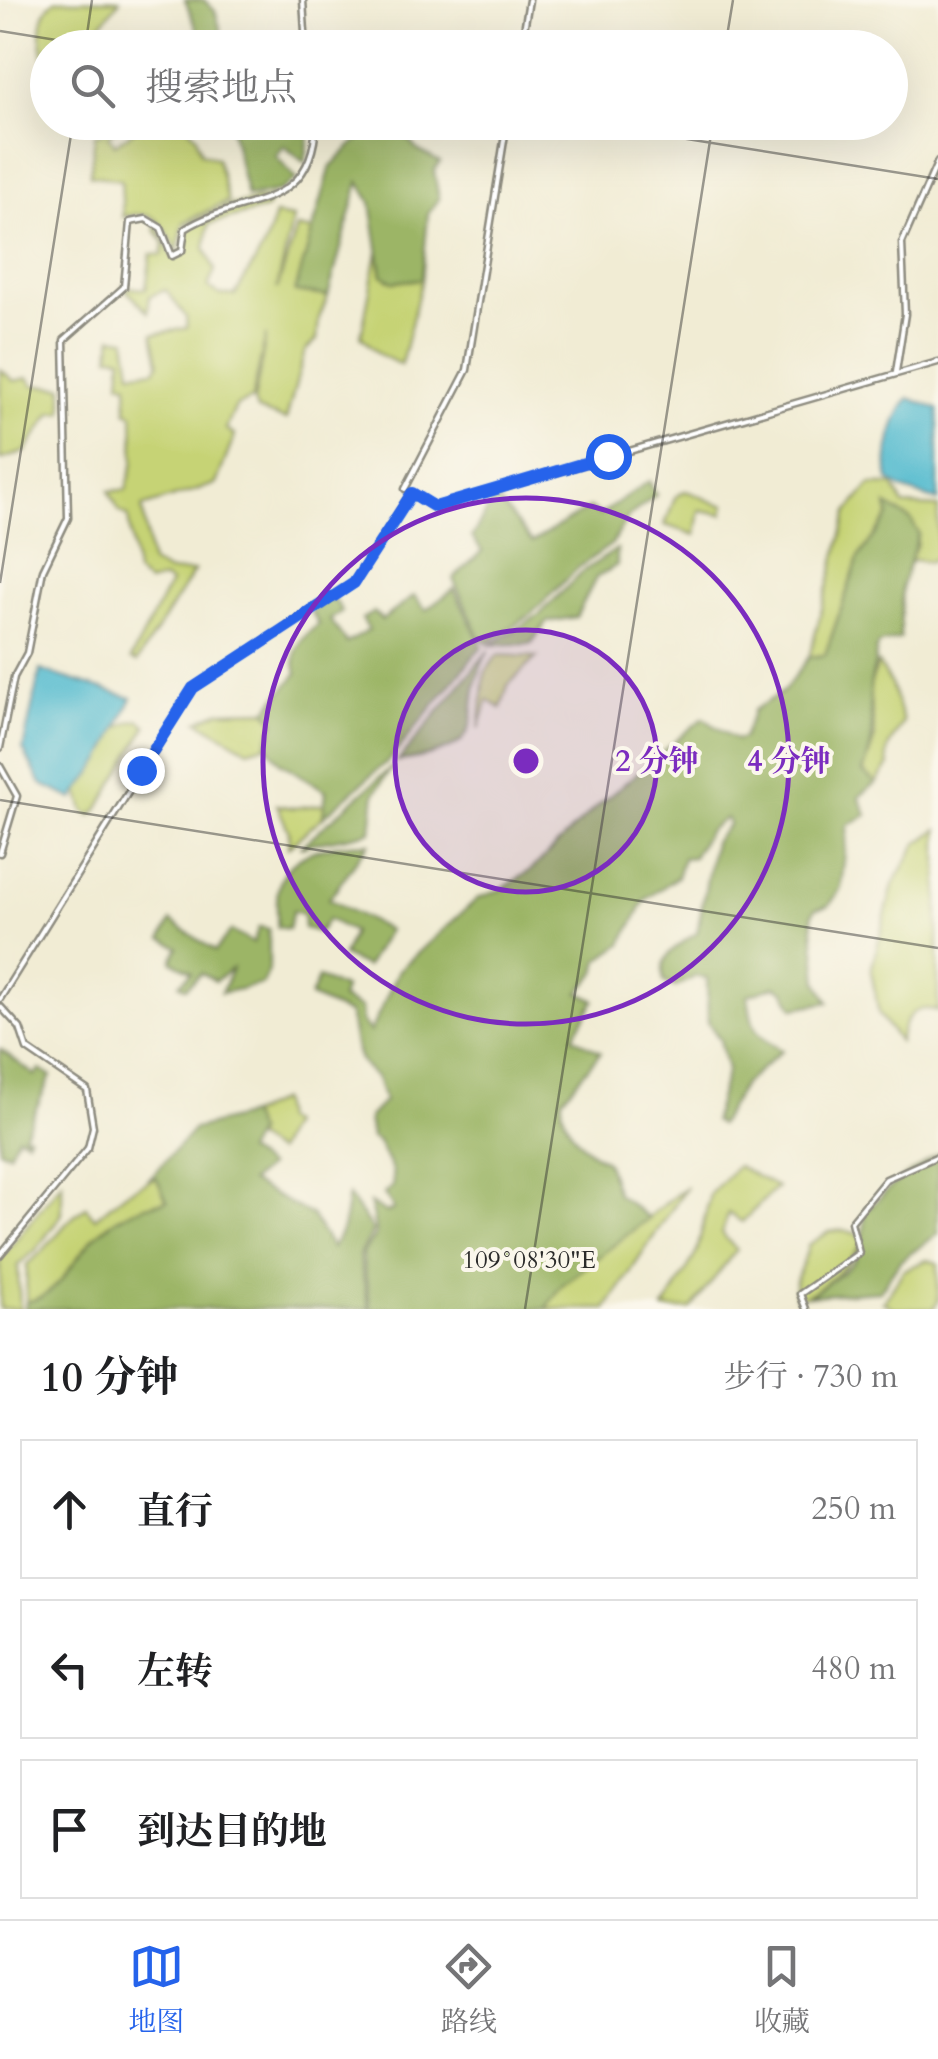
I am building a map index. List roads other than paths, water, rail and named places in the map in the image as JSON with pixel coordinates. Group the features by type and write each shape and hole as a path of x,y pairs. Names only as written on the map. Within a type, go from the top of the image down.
{"street":[{"path":"303,0 305,30"},
{"path":"523,30 529,0"},
{"path":"0,748 14,677 27,653 43,570 68,518 64,340 124,287 130,222 146,218 161,228 172,256 182,251 185,229 200,219 284,192 306,171 312,140"},
{"path":"405,490 467,370 504,140"},
{"path":"896,372 905,314 902,243 938,160"},
{"path":"0,999 193,688 354,583 412,493 435,507 938,362"},
{"path":"0,766 17,796 0,853"},
{"path":"0,1006 20,1028 27,1049 87,1090 93,1127 88,1148 0,1255"},
{"path":"806,1309 800,1294 859,1254 851,1222 886,1179 938,1156"}],"water":[{"path":"909,398 938,409 938,501 901,489 889,480 891,437"},
{"path":"40,670 132,698 102,760 73,799 41,784 23,749"}]}
